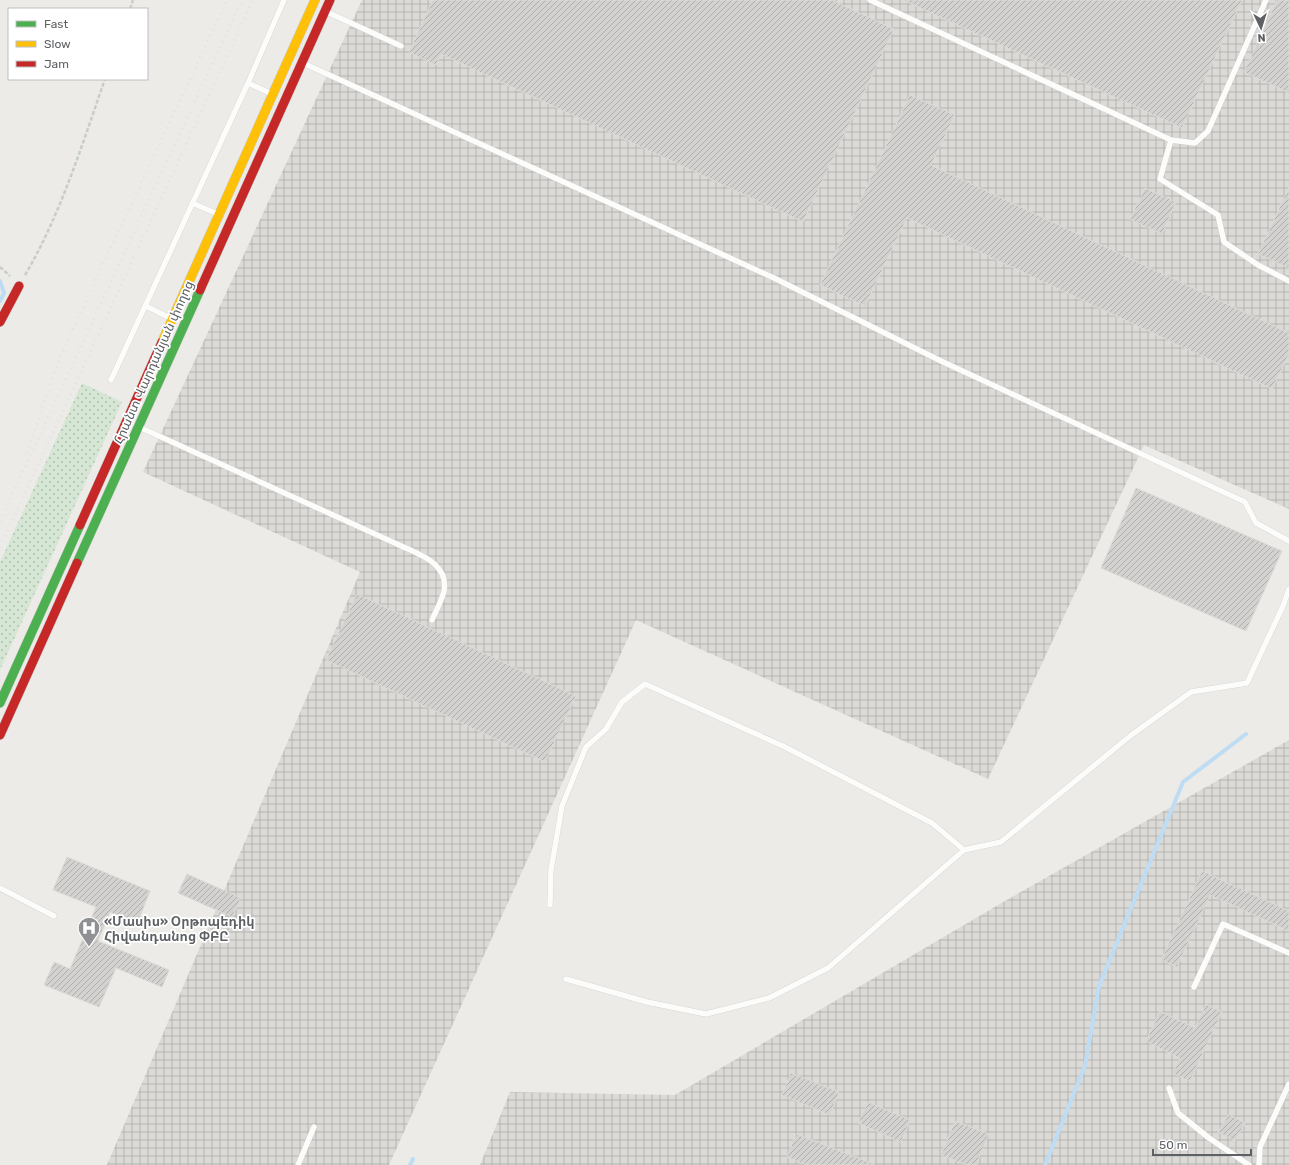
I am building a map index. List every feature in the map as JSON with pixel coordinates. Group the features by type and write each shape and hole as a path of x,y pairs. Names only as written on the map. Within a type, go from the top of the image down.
{"main road":[{"name":"Հրանտ Վարդանյան փողոց","path":"0,703 315,0"},
{"name":"Հրանտ Վարդանյան փողոց","path":"0,735 330,0"},
{"path":"0,322 19,286"}],"lane":[{"path":"112,380 248,83 284,0"},
{"path":"870,0 1171,140 1196,143 1208,130 1266,0"},
{"path":"325,11 401,46"},
{"path":"302,62 774,278 941,361 1245,502 1256,523 1289,541"},
{"path":"248,83 272,94"},
{"path":"1171,140 1160,179 1218,215 1224,242 1258,265 1289,281"},
{"path":"192,203 219,214"},
{"path":"146,306 172,319"},
{"path":"138,427 397,544 438,565 444,577 444,591 432,620"},
{"path":"566,979 647,1002 706,1014 769,998 828,968 964,850 1001,842 1130,736 1191,692 1247,683 1283,606 1289,588"},
{"path":"550,905 550,870 562,806 586,747 606,728 622,702 645,684 785,747 932,823 964,850"},
{"path":"0,888 54,916"},
{"path":"1194,987 1223,924 1289,953"},
{"path":"1259,1165 1260,1147 1289,1084"},
{"path":"1169,1088 1178,1113 1209,1138 1249,1165"},
{"path":"298,1165 314,1127"}],"path":[{"path":"19,286 41,248 83,143 105,80"}],"shaded area":[{"path":"362,0 1289,0 1289,509 1144,445 988,779 636,620 389,1165 107,1165 360,572 143,472"},
{"path":"1289,740 1289,1165 480,1165 510,1092 675,1095 1005,901"}],"green space":[{"path":"82,383 122,402 0,670 0,562"}],"building":[{"path":"433,0 832,0 894,29 803,222 441,54 436,65 409,52"},
{"path":"903,0 1242,0 1182,128"},
{"path":"1277,0 1289,0 1289,93 1244,72"},
{"path":"910,95 955,115 931,165 1289,333 1289,354 1272,389 907,218 865,306 820,285"},
{"path":"1289,187 1289,268 1258,254"},
{"path":"1145,188 1176,202 1162,234 1130,219"},
{"path":"1136,488 1282,551 1246,631 1101,568"},
{"path":"357,594 576,696 545,762 326,660"},
{"path":"67,857 150,891 137,924 110,912 98,941 169,970 162,987 116,968 99,1007 44,985 54,962 70,969 96,907 53,890"},
{"path":"1202,871 1289,911 1289,931 1210,895 1177,967 1161,960"},
{"path":"187,874 241,898 232,917 178,893"},
{"path":"1206,1004 1222,1012 1190,1081 1173,1073 1180,1058 1146,1041 1160,1011 1195,1028"},
{"path":"791,1073 839,1092 830,1115 782,1095"},
{"path":"868,1102 910,1120 901,1142 858,1123"},
{"path":"1229,1114 1245,1123 1235,1141 1218,1132"},
{"path":"955,1121 989,1134 976,1165 967,1165 941,1155"},
{"path":"796,1134 874,1165 807,1165 787,1157"}],"waterway":[{"path":"0,281 4,293 0,301"},
{"path":"1045,1165 1085,1066 1099,986 1183,782 1246,734"},
{"path":"410,1165 413,1159"}],"railway":[{"path":"27,453 52,378 70,335 227,0"},
{"path":"0,521 242,0"},
{"path":"0,547 253,0"}],"traffic: fast":[{"path":"77,563 200,290"},
{"path":"0,703 80,525"}],"traffic: slow":[{"path":"162,342 315,0"}],"traffic: jam":[{"path":"200,290 330,0"},
{"path":"0,322 19,286"},
{"path":"80,525 162,342"},
{"path":"0,735 77,563"}],"place":[{"name":"«Մասիս» Օրթոպեդիկ Հիվանդանոց ՓԲԸ","path":"89,948"}]}
